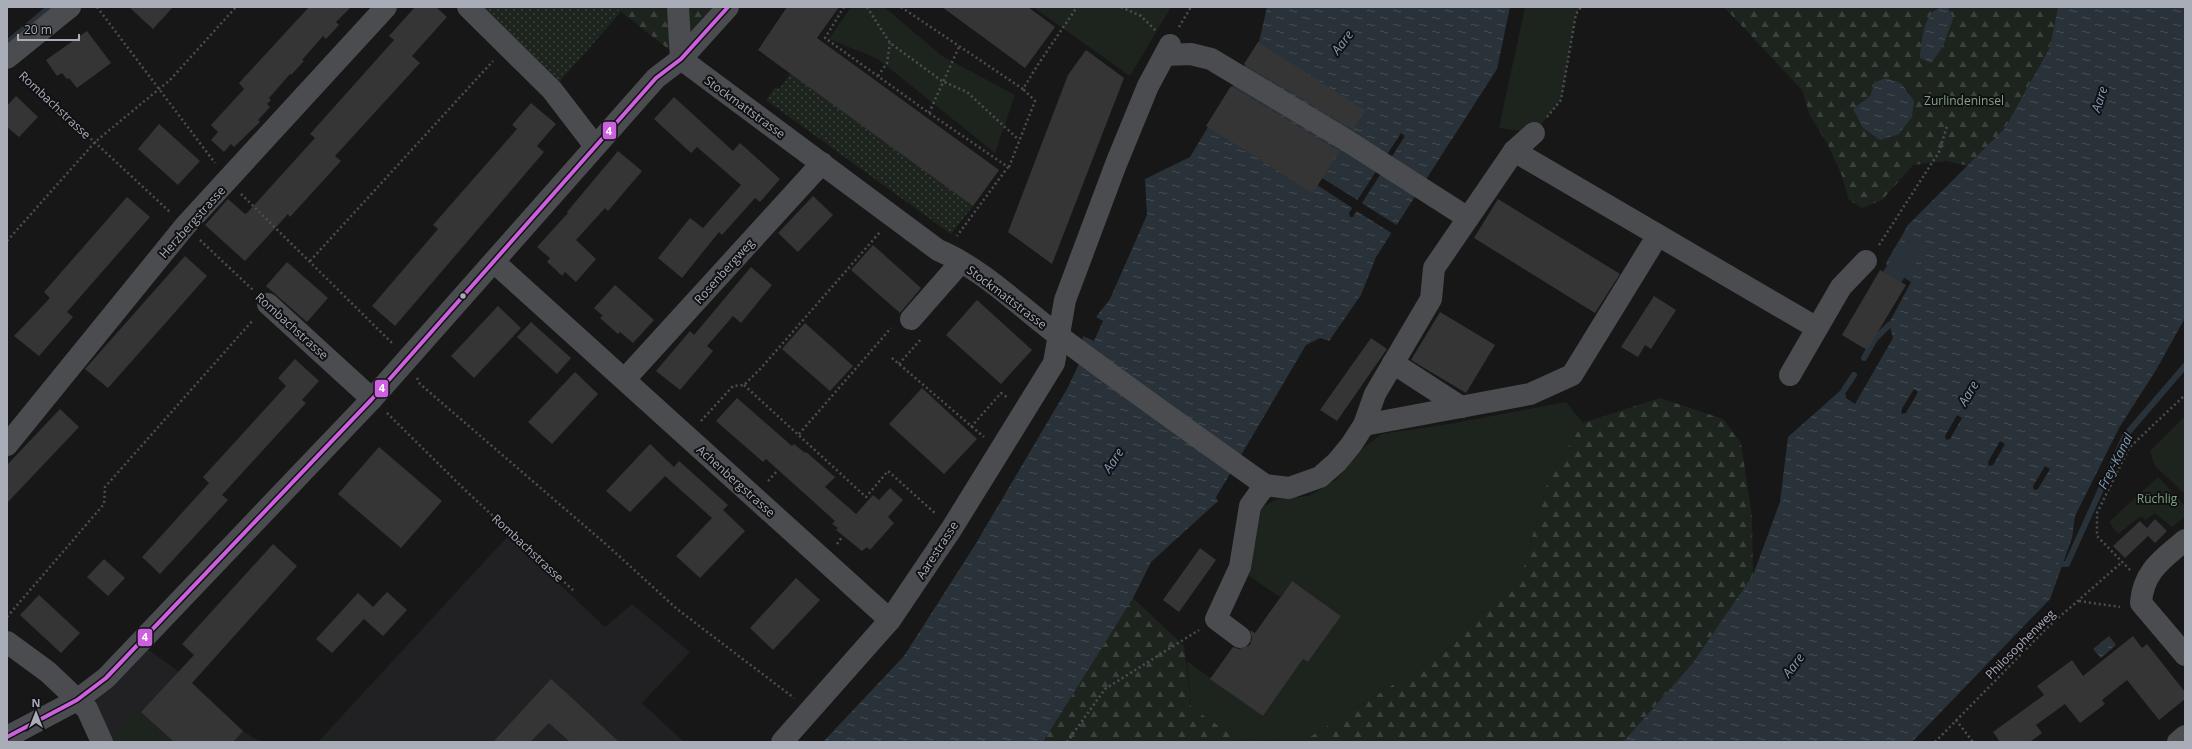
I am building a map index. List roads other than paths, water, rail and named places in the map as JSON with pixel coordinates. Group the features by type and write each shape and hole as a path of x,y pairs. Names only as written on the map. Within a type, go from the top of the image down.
{"street":[{"path":"11,63 70,7"},
{"name":"Herzbergstrasse","path":"7,445 185,226 386,7"},
{"path":"468,7 508,44 552,90 595,146"},
{"path":"678,7 681,59"},
{"path":"7,737 77,700 106,678 372,399 656,78 681,59 728,7"},
{"name":"Aarestrasse","path":"782,742 890,620 952,528 1067,342 1065,300 1116,164 1148,86 1167,50 1211,59 1346,140 1468,218"},
{"name":"Stockmattstrasse","path":"681,59 938,250 960,262 1067,342 1265,485"},
{"path":"1240,637 1216,619 1240,567 1250,506 1265,485 1289,488 1320,477 1337,462 1364,425 1375,394 1431,299 1434,268 1514,151 1534,133"},
{"path":"1514,151 1817,328"},
{"name":"Rosenbergweg","path":"625,378 822,163"},
{"path":"1364,425 1530,394 1572,376 1658,235"},
{"path":"1790,375 1841,288 1866,261"},
{"name":"Achenbergstrasse","path":"494,262 625,378 890,620"},
{"path":"904,320 960,262"},
{"name":"Rombachstrasse","path":"268,304 372,399"},
{"path":"1393,363 1461,407"},
{"path":"2185,540 2152,570 2145,582 2141,603 2185,655"},
{"path":"7,642 48,672 87,709 102,742"},
{"path":"2178,742 2185,736"}],"water":[{"name":"Aare","path":"1267,7 1510,7 1497,69 1376,257 1361,295 1329,341 1320,338 1306,345 1216,497 1218,501 1151,562 1133,598 1043,742 823,742 904,656 975,545 1067,389 1078,366 1083,336 1094,341 1103,321 1096,317 1110,299 1147,215 1145,179 1190,157 1259,42","holes":["1401,133 1405,136 1353,217 1350,217 1349,213"]},
{"path":"1940,7 1948,7 1953,19 1942,48 1931,63 1920,58 1922,37 1926,22 1934,11"},
{"name":"Aare","path":"2058,7 2185,7 2185,318 2156,370 2119,428 2075,516 2072,538 2050,599 1912,742 1623,742 1692,664 1753,575 1780,502 1788,437 1841,390 1845,390 1846,398 1855,404 1893,338 1889,323 1911,282 1887,267 1886,263 1908,225 2005,128 2050,47","holes":["1914,389 1918,392 1906,413 1902,414 1901,410","1957,415 1962,418 1950,439 1946,440 1945,436","2000,441 2005,444 1993,465 1989,466 1988,462","2045,466 2050,469 2038,489 2034,490 2033,486"]},
{"path":"1886,78 1902,84 1914,101 1912,117 1899,134 1880,140 1863,128 1853,109 1870,96 1875,82"},
{"path":"2109,636 2116,645 2101,658 2093,649"}],"waterway":[{"path":"7,43 50,7"},
{"path":"1892,277 1912,250"},
{"path":"1864,358 1875,339 1889,325"},
{"name":"Frey-Kanal","path":"2062,564 2067,564 2125,436 2185,366"},
{"path":"1844,390 1854,375"}],"park label":[{"name":"Zurlindeninsel","path":"1964,100"},
{"name":"Rüchlig","path":"2157,498"}]}
